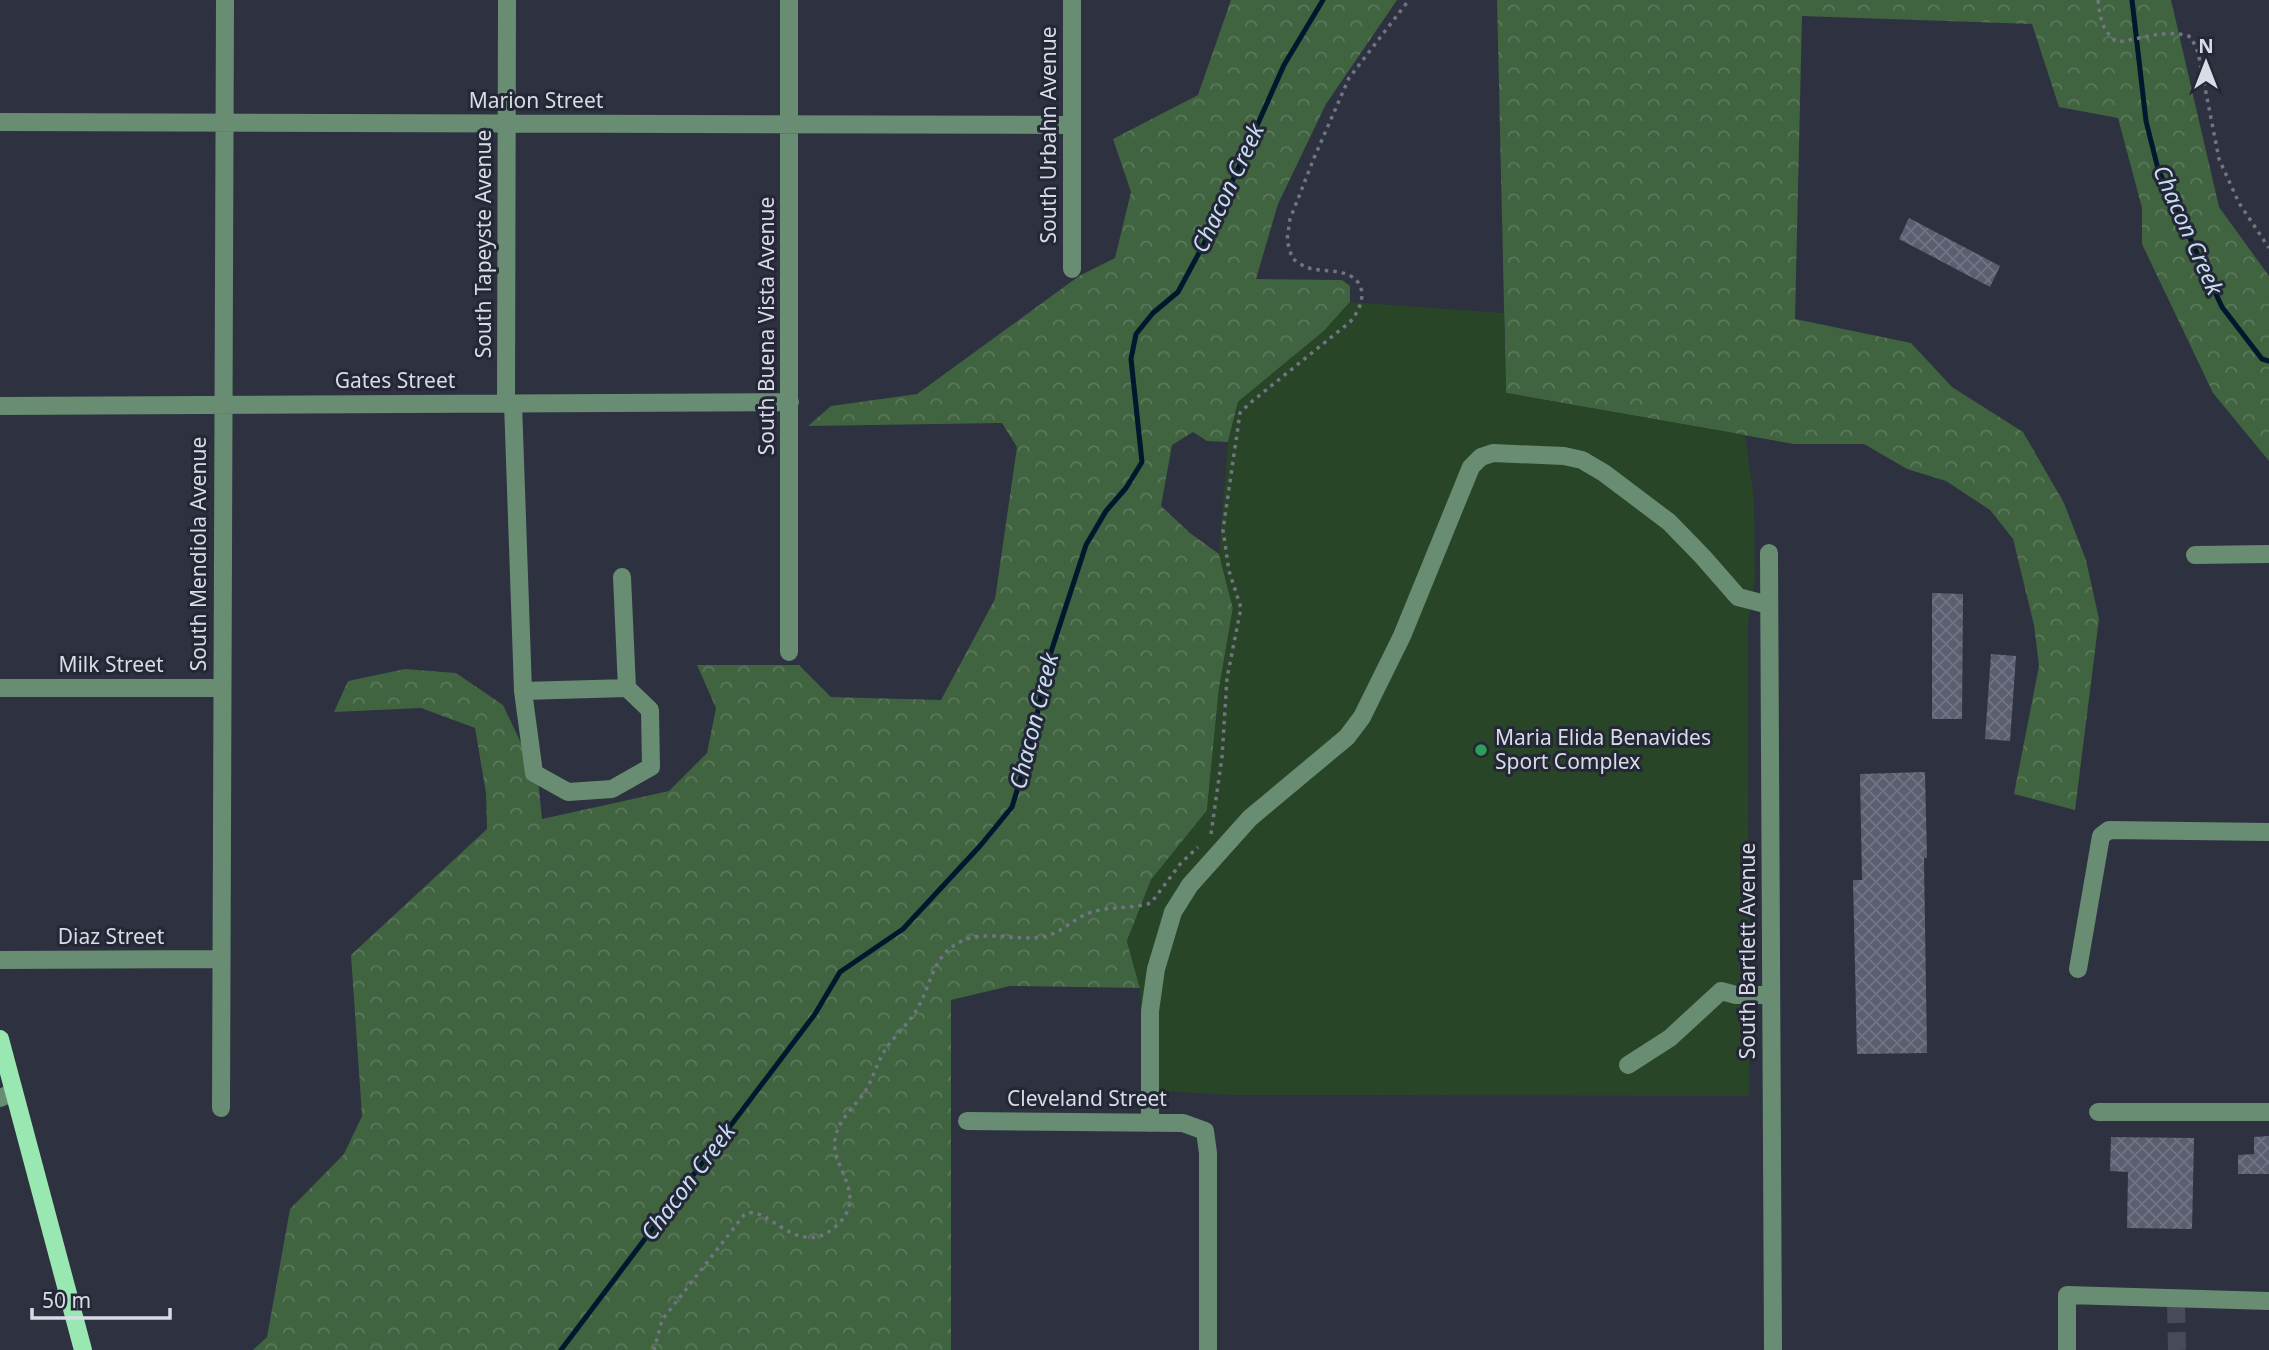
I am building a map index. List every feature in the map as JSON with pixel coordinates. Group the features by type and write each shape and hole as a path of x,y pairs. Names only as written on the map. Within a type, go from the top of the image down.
{"main road":[{"path":"0,1040 7,1095 83,1350"}],"street":[{"name":"South Mendiola Avenue","path":"221,1108 225,0"},
{"name":"South Tapeyste Avenue","path":"507,0 509,403 523,691"},
{"name":"South Buena Vista Avenue","path":"789,0 789,652"},
{"name":"South Urbahn Avenue","path":"1072,0 1072,269"},
{"name":"Marion Street","path":"0,122 1071,125"},
{"name":"Gates Street","path":"0,406 790,402"},
{"path":"1150,1123 1150,1011 1156,969 1172,912 1190,885 1250,818 1347,737 1362,717 1402,636 1471,467 1480,457 1493,453 1564,456 1582,460 1604,473 1669,522 1738,597 1769,605"},
{"name":"South Bartlett Avenue","path":"1769,553 1773,1350"},
{"path":"2195,555 2269,554"},
{"path":"622,578 627,688 650,710 651,767 612,789 568,792 534,773 523,691 627,688"},
{"name":"Milk Street","path":"0,688 222,688"},
{"path":"2078,969 2101,836 2109,830 2269,832"},
{"name":"Diaz Street","path":"0,960 221,959"},
{"path":"1628,1065 1670,1038 1721,991 1736,995 1771,995"},
{"path":"2098,1112 2269,1112"},
{"name":"Cleveland Street","path":"967,1121 1183,1123 1205,1131 1208,1153 1208,1350"},
{"path":"2067,1350 2067,1295 2176,1302 2269,1301"}],"path":[{"path":"1211,835 1222,757 1227,678 1241,608 1228,571 1223,530 1235,433 1240,413 1250,402 1350,322 1362,305 1362,289 1355,279 1341,272 1304,266 1292,258 1287,240 1290,219 1349,78 1409,0"},
{"path":"2098,0 2100,22 2108,35 2117,42 2163,34 2179,33 2191,37 2198,52 2219,159 2239,203 2269,248"},
{"path":"654,1350 663,1320 744,1215 756,1212 783,1230 806,1238 824,1235 841,1220 849,1193 848,1182 836,1154 834,1143 837,1129 869,1085 885,1050 915,1013 934,968 945,952 962,941 978,937 1044,937 1088,914 1114,907 1152,903 1181,863 1201,844"}],"green space":[{"path":"1231,0 1397,0 1326,104 1278,204 1256,279 1342,280 1350,286 1350,302 1324,331 1238,402 1228,442 1207,441 1193,432 1172,445 1161,506 1190,533 1219,554 1233,608 1219,689 1207,811 1151,880 1127,941 1140,988 1010,986 951,1000 951,1350 253,1350 267,1337 290,1209 344,1154 362,1116 351,955 487,829 486,793 475,728 421,708 334,712 348,681 405,669 456,673 503,705 538,779 542,819 669,791 707,753 716,708 697,665 799,665 831,697 941,700 995,599 1017,447 1002,423 808,426 831,406 917,394 1079,276 1115,258 1131,192 1113,139 1198,95"},
{"path":"1497,0 2171,0 2219,207 2269,276 2269,461 2213,393 2142,244 2142,208 2118,118 2059,107 2032,24 1802,16 1795,319 1911,343 1952,387 2023,432 2064,503 2086,560 2099,619 2075,810 2014,794 2039,666 2034,625 2013,539 1990,510 1946,481 1907,469 1864,444 1794,444 1506,393"},
{"name":"Maria Elida Benavides Sport Complex","path":"1350,302 1504,313 1506,393 1745,435 1754,498 1755,579 1748,623 1749,1096 1231,1095 1143,1090 1140,988 1127,941 1151,880 1207,810 1219,689 1233,608 1219,554 1228,442 1238,402 1324,331"}],"building":[{"path":"1909,218 2000,266 1990,287 1899,239"},
{"path":"1932,593 1963,594 1962,719 1932,719"},
{"path":"1991,654 2016,656 2010,741 1985,739"},
{"path":"1925,772 1927,1053 1857,1054 1853,880 1862,880 1860,774"},
{"path":"2269,1136 2269,1174 2238,1174 2238,1155 2254,1154 2254,1137"},
{"path":"2111,1137 2194,1138 2192,1229 2127,1228 2128,1172 2110,1171"}],"waterway":[{"name":"Chacon Creek","path":"561,1350 815,1014 840,972 903,929 980,846 1012,807 1031,744 1048,661 1086,545 1106,511 1126,488 1142,462 1131,359 1136,334 1153,313 1178,292 1207,238 1284,65 1323,0"},
{"name":"Chacon Creek","path":"2132,0 2146,121 2158,169 2222,307 2262,359 2269,361"}],"tunnel":[{"path":"2176,1305 2177,1350"}],"place":[{"name":"Maria Elida Benavides Sport Complex","path":"1481,750"}]}
